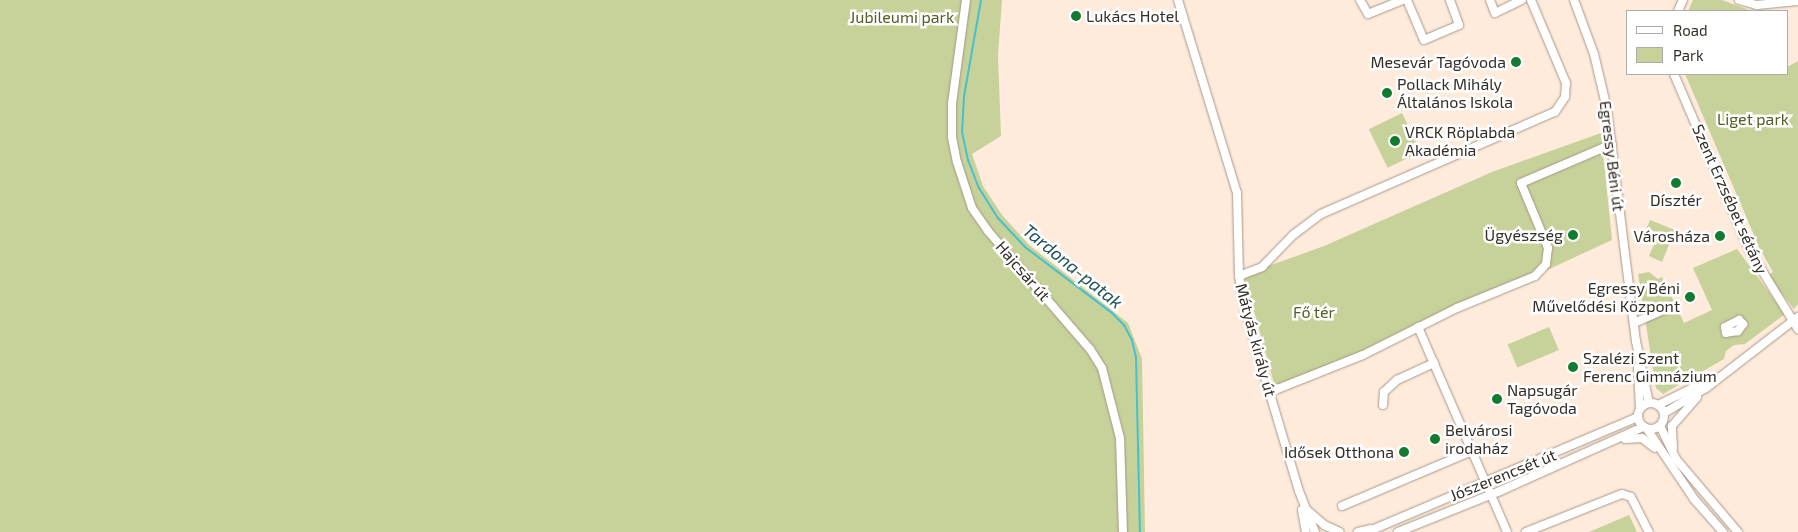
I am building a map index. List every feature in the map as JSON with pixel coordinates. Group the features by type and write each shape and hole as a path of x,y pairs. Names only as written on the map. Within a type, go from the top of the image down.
{"street":[{"name":"Hajcsár út","path":"966,0 952,104 952,137 957,162 972,208 988,231 1090,349 1102,368 1120,438 1123,532"},
{"name":"Mátyás király út","path":"1178,0 1237,192 1239,276 1245,310 1299,491 1315,532"},
{"path":"1360,0 1368,14 1403,0"},
{"path":"1407,0 1424,40 1460,25 1450,0"},
{"path":"1490,0 1495,13 1522,0"},
{"path":"1239,276 1262,267 1294,235 1320,214 1555,112 1565,97 1566,83 1531,0"},
{"name":"Egressy Béni út","path":"1574,0 1600,76 1612,144 1636,341 1649,403"},
{"path":"1739,0 1757,5 1798,0"},
{"name":"Szent Erzsébet sétány","path":"1674,75 1750,251 1796,319 1798,329"},
{"path":"1270,392 1363,355 1418,327 1540,272 1549,256 1548,248 1521,183 1612,144"},
{"path":"1634,323 1675,304"},
{"path":"1676,459 1671,442 1672,426 1706,388 1728,369 1796,319"},
{"path":"1418,327 1506,532"},
{"path":"1636,341 1639,413 1645,428 1694,499 1723,532"},
{"path":"1383,405 1384,392 1397,380 1434,363"},
{"path":"1639,413 1649,403 1658,405 1679,398 1728,369"},
{"path":"1706,388 1664,413 1660,426 1676,459 1738,532"},
{"path":"1658,405 1664,413"},
{"name":"Jószerencsét út","path":"1358,532 1370,530 1485,483 1639,413"},
{"path":"1645,428 1660,426"},
{"name":"Jószerencsét út","path":"1398,532 1491,495 1645,428"},
{"path":"1614,441 1642,438 1661,453"},
{"name":"Jószerencsét út","path":"1342,506 1472,451"},
{"path":"1299,491 1306,532"},
{"path":"1526,532 1622,494 1631,497 1649,532"},
{"path":"1305,509 1324,525 1340,532"}],"green space":[{"name":"Jubileumi park","path":"0,0 1002,0 998,55 1001,136 972,154 983,186 1002,215 1029,245 1128,323 1142,359 1145,532 0,532"},
{"path":"1693,0 1722,0 1749,10 1688,10"},
{"name":"Liget park","path":"1798,61 1798,304 1794,309 1768,276 1773,272 1760,249 1685,75 1788,75 1788,66"},
{"name":"VRCK Röplabda Akadémia","path":"1402,113 1421,152 1388,168 1369,129"},
{"name":"Fő tér","path":"1601,133 1612,240 1363,355 1276,390 1244,275 1324,246 1492,172"},
{"path":"1650,220 1675,230 1662,262 1649,256 1655,242 1643,237"},
{"path":"1737,249 1785,314 1745,344 1734,345 1726,351 1724,359 1663,394 1656,388 1638,274 1649,272 1658,279 1662,277 1684,323 1712,310 1693,268"},
{"path":"1549,327 1559,350 1517,368 1508,345"},
{"path":"1629,515 1637,532 1589,532"}],"waterway":[{"name":"Tardona-patak","path":"981,0 964,96 962,132 968,160 979,188 998,218 1025,247 1112,313 1124,325 1132,340 1136,358 1140,532"}],"place":[{"name":"Lukács Hotel","path":"1076,16"},
{"name":"Mesevár Tagóvoda","path":"1516,62"},
{"name":"Pollack Mihály Általános Iskola","path":"1387,93"},
{"name":"VRCK Röplabda Akadémia","path":"1395,141"},
{"name":"Dísztér","path":"1676,183"},
{"name":"Ügyészség","path":"1573,235"},
{"name":"Városháza","path":"1720,236"},
{"name":"Egressy Béni Művelődési Központ","path":"1690,297"},
{"name":"Szalézi Szent Ferenc Gimnázium","path":"1573,367"},
{"name":"Napsugár Tagóvoda","path":"1497,399"},
{"name":"Belvárosi irodaház","path":"1435,439"},
{"name":"Idősek Otthona","path":"1404,452"}]}
